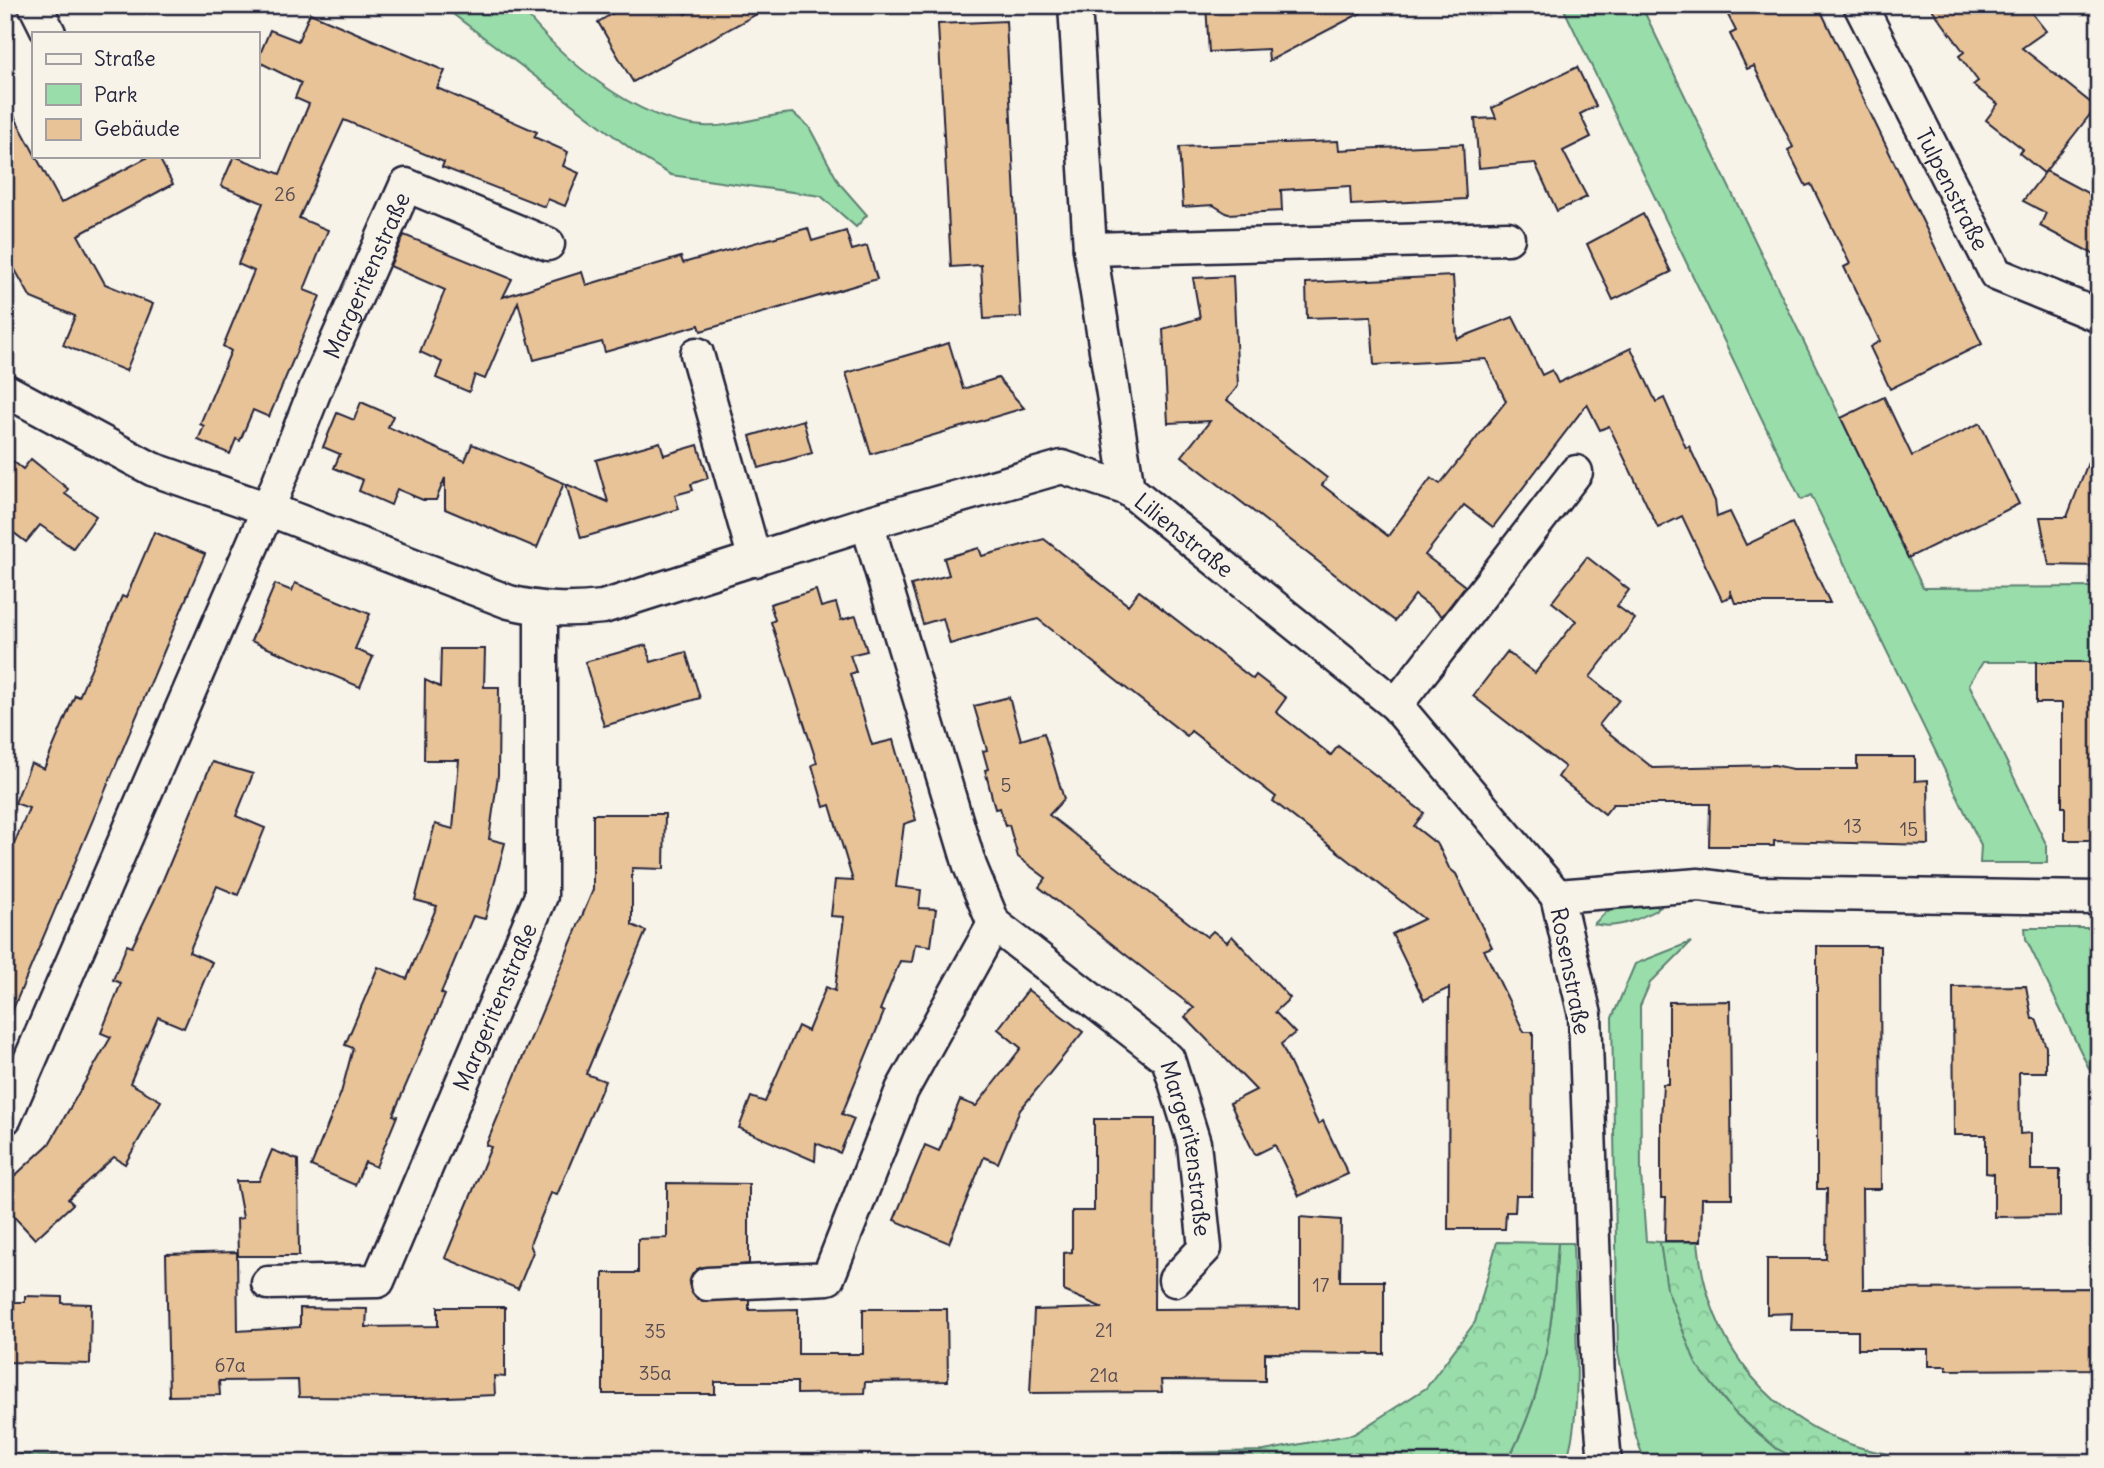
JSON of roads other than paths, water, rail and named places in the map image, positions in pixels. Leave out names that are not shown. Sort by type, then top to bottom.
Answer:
[{"type":"street","points":[[35,5],[48,32]]},
{"type":"street","name":"Lilienstraße","points":[[1075,5],[1090,249],[1128,489],[1396,705],[1557,896]]},
{"type":"street","name":"Tulpenstraße","points":[[1860,5],[1996,274],[2099,316]]},
{"type":"street","name":"Margeritenstraße","points":[[5,1118],[405,185],[548,244]]},
{"type":"street","points":[[1090,249],[1508,238]]},
{"type":"street","points":[[697,354],[755,560]]},
{"type":"street","points":[[5,390],[152,468],[268,509],[509,602],[541,610],[567,611],[603,607],[867,523],[1062,467],[1128,489]]},
{"type":"street","points":[[1396,705],[1576,472]]},
{"type":"street","name":"Margeritenstraße","points":[[867,523],[970,866],[995,924],[1168,1059],[1194,1143],[1205,1248],[1175,1280]]},
{"type":"street","name":"Margeritenstraße","points":[[268,1283],[378,1281],[541,896],[541,610]]},
{"type":"street","name":"Rosenstraße","points":[[1605,1463],[1598,1381],[1584,1014],[1557,896],[1699,885],[1759,893],[2099,898]]},
{"type":"street","points":[[707,1284],[828,1278],[902,1090],[995,924]]}]
